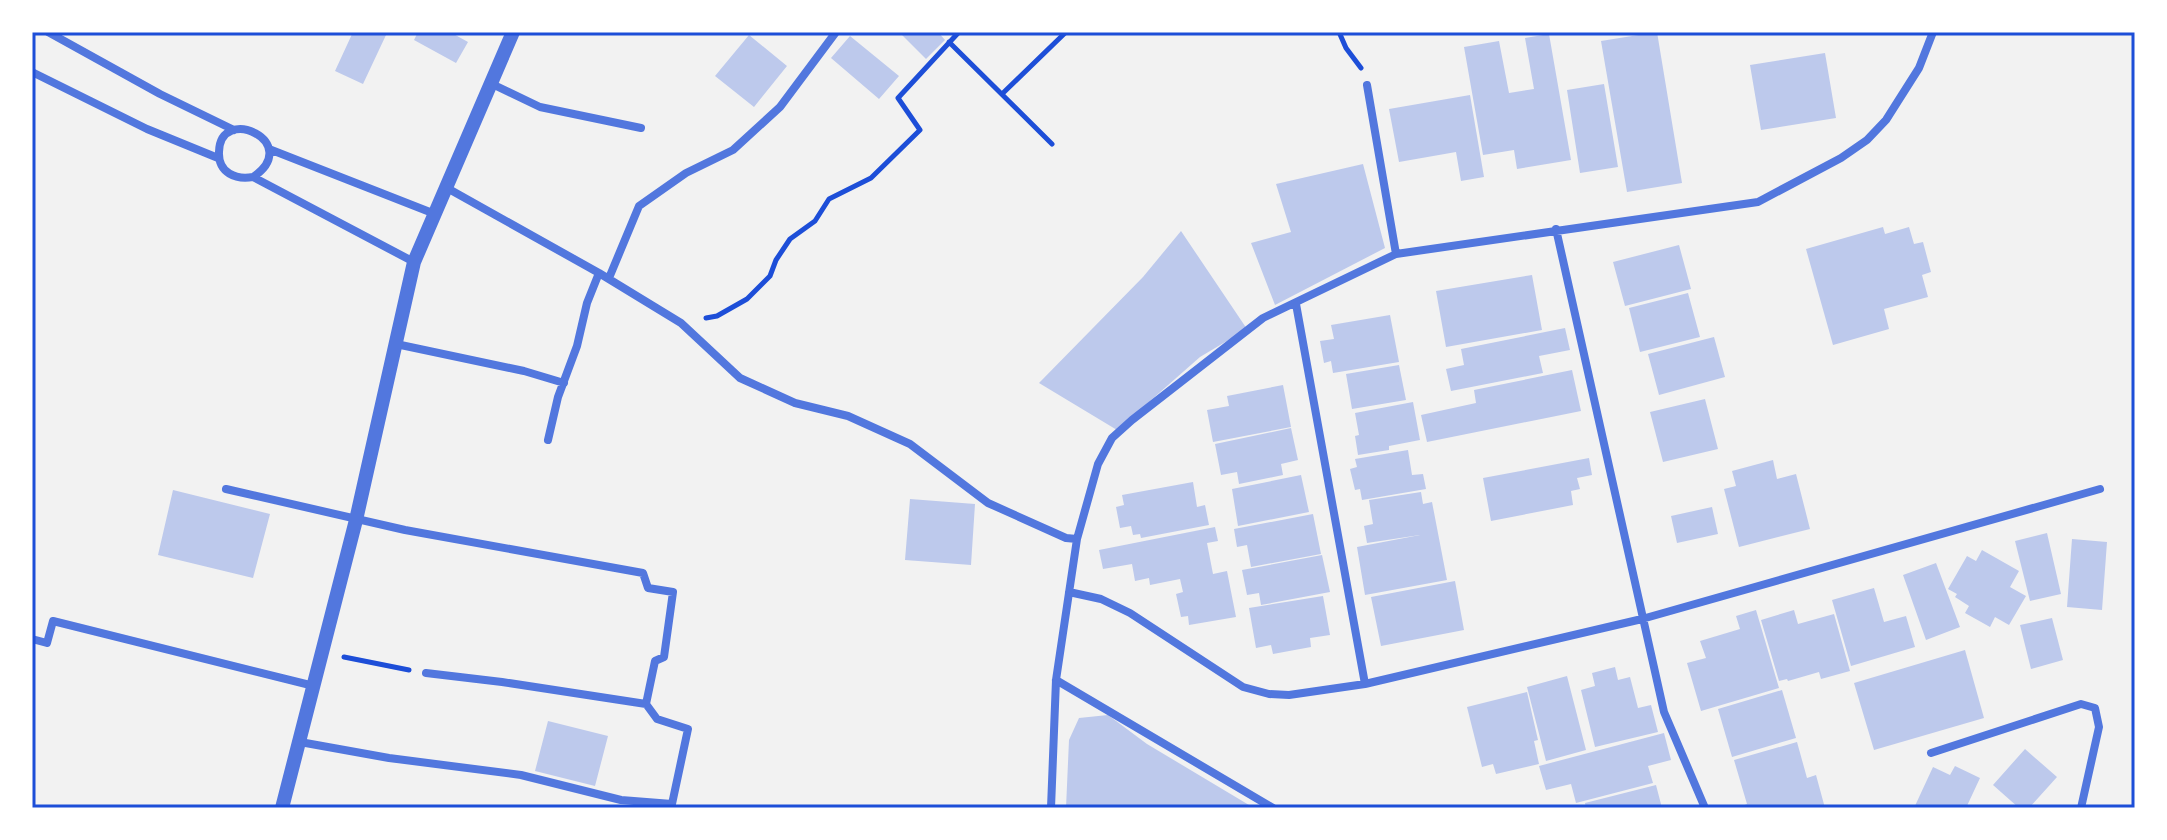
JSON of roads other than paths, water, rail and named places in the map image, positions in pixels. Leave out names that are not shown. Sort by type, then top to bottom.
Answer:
[{"type":"street","points":[[48,32],[160,94],[234,130]]},
{"type":"street","points":[[282,808],[356,520],[414,262],[513,32]]},
{"type":"street","points":[[609,278],[639,206],[686,173],[733,150],[780,107],[836,32]]},
{"type":"street","points":[[1051,808],[1056,680],[1077,539],[1098,464],[1112,438],[1263,318],[1396,254],[1758,202],[1867,140],[1886,120],[1919,68],[1933,32]]},
{"type":"street","points":[[32,72],[147,129],[218,158]]},
{"type":"street","points":[[492,84],[540,107],[641,128]]},
{"type":"street","points":[[1367,85],[1396,254]]},
{"type":"street","points":[[245,128],[256,131],[269,149],[263,170],[253,177],[242,179],[231,176],[218,158],[219,146],[234,130],[245,128]]},
{"type":"street","points":[[269,149],[435,214]]},
{"type":"street","points":[[253,177],[414,262]]},
{"type":"street","points":[[447,188],[609,278],[681,323],[740,378],[795,403],[848,416],[910,444],[988,503],[1066,538],[1077,539]]},
{"type":"street","points":[[1556,229],[1664,712],[1705,808]]},
{"type":"street","points":[[548,440],[587,303],[599,273]]},
{"type":"street","points":[[1296,304],[1365,684]]},
{"type":"street","points":[[396,344],[524,371],[564,383]]},
{"type":"street","points":[[226,489],[356,520],[643,573],[648,588],[673,592],[664,657],[655,661],[646,704]]},
{"type":"street","points":[[1069,592],[1101,599],[1130,613],[1243,687],[1269,694],[1289,695],[1365,684],[1642,619],[2100,489]]},
{"type":"street","points":[[32,639],[47,643],[53,621],[315,686]]},
{"type":"street","points":[[300,742],[389,758],[521,775],[621,800],[672,804],[688,729],[657,719],[646,704],[426,673]]},
{"type":"street","points":[[1056,680],[1273,808]]},
{"type":"street","points":[[1931,753],[2081,704],[2095,708],[2099,727],[2081,808]]}]
